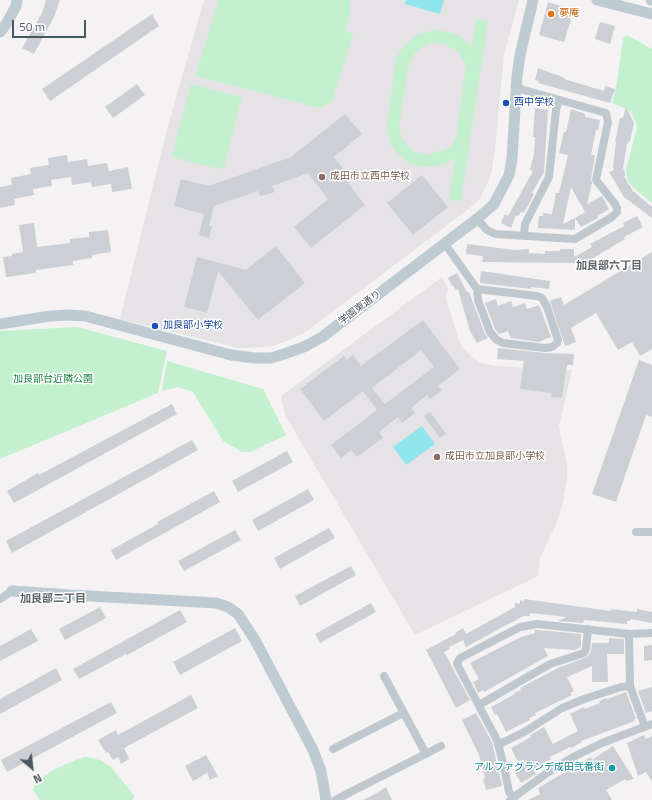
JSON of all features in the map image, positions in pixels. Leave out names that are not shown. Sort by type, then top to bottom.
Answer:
[{"type":"street","points":[[0,32],[7,23],[16,6],[17,0]]},
{"type":"street","name":"学園東通り","points":[[0,324],[50,316],[85,316],[231,355],[255,358],[271,358],[306,346],[322,337],[445,244],[494,204],[509,175],[512,159],[516,88],[520,55],[532,0]]},
{"type":"street","points":[[597,0],[652,14]]},
{"type":"street","points":[[477,219],[491,233],[575,239],[616,215],[617,212],[615,204],[596,180],[608,122],[606,113],[516,88]]},
{"type":"street","points":[[524,236],[526,224],[549,177],[556,110],[559,100]]},
{"type":"street","points":[[445,244],[477,289],[478,300],[490,332],[497,340],[502,343],[545,348],[552,347],[557,343],[558,340],[547,307],[542,298],[477,289]]},
{"type":"street","points":[[636,532],[652,532]]},
{"type":"street","points":[[0,598],[12,591],[216,603],[228,607],[238,614],[255,640],[313,750],[321,771],[326,800]]},
{"type":"street","points":[[629,634],[630,686],[649,726],[602,743],[575,756],[547,772],[511,799],[498,745],[458,666],[457,662],[460,658],[520,627],[527,625],[537,624],[629,634],[652,633]]},
{"type":"street","points":[[479,705],[550,664],[584,653],[586,650],[588,629]]},
{"type":"street","points":[[384,676],[426,754]]},
{"type":"street","points":[[498,745],[526,731],[562,708],[621,687],[630,686]]},
{"type":"street","points":[[333,749],[403,712]]},
{"type":"street","points":[[335,800],[441,746]]},
{"type":"shaded area","name":"成田市立西中学校","points":[[204,0],[519,0],[504,55],[492,170],[480,199],[307,331],[287,341],[272,346],[238,348],[120,319],[169,122]]},
{"type":"shaded area","name":"成田市立加良部小学校","points":[[442,277],[448,288],[446,299],[461,346],[472,357],[481,363],[496,366],[572,370],[559,426],[567,466],[567,479],[562,506],[556,524],[540,558],[538,576],[415,635],[285,415],[281,396]]},
{"type":"green space","points":[[219,0],[350,0],[350,15],[345,31],[353,33],[332,102],[320,108],[195,76]]},
{"type":"green space","points":[[477,19],[488,21],[461,200],[457,201],[451,200],[449,197],[455,159],[440,165],[426,167],[410,164],[396,152],[391,144],[387,125],[396,58],[403,47],[416,36],[438,30],[456,34],[471,47]],"holes":[[[431,43],[445,44],[457,51],[465,63],[456,139],[452,145],[446,149],[428,155],[410,149],[402,138],[399,126],[409,64],[414,54],[419,49]]]},
{"type":"green space","points":[[625,36],[629,36],[652,49],[652,203],[635,189],[628,181],[627,177],[626,169],[637,128],[635,120],[631,112],[612,103],[616,88],[623,39]]},
{"type":"green space","points":[[191,84],[242,97],[224,167],[220,169],[172,157]]},
{"type":"green space","name":"加良部台近隣公園","points":[[77,327],[167,351],[158,393],[0,459],[0,331]]},
{"type":"green space","points":[[167,361],[263,389],[286,435],[250,452],[242,452],[223,441],[193,392],[178,387],[162,391]]},
{"type":"green space","points":[[85,757],[102,761],[111,767],[134,795],[133,800],[40,800],[33,790],[37,780],[57,768]]},
{"type":"water","points":[[406,0],[444,0],[440,14],[405,4]]},
{"type":"water","points":[[422,426],[435,444],[406,465],[393,447]]},
{"type":"building","points":[[46,0],[60,0],[54,17],[34,54],[22,48],[42,13]]},
{"type":"building","points":[[548,2],[574,10],[564,42],[539,35]]},
{"type":"building","points":[[152,14],[159,26],[50,101],[42,89]]},
{"type":"building","points":[[600,22],[615,26],[610,44],[595,39]]},
{"type":"building","points":[[538,68],[565,78],[564,79],[604,91],[605,86],[615,89],[610,103],[538,83],[539,81],[535,80]]},
{"type":"building","points":[[137,84],[145,95],[113,118],[105,107]]},
{"type":"building","points":[[626,107],[634,123],[630,141],[627,144],[623,168],[626,175],[624,176],[633,191],[652,207],[652,218],[624,197],[609,172],[614,170],[615,142],[620,118],[623,118]]},
{"type":"building","points":[[535,108],[548,110],[544,172],[532,193],[534,194],[528,206],[523,213],[521,212],[518,216],[516,215],[511,228],[501,223],[505,214],[508,216],[533,171],[530,170],[534,154],[535,137],[533,137]]},
{"type":"building","points":[[571,109],[585,114],[585,117],[600,120],[598,130],[596,130],[591,155],[595,155],[591,179],[592,183],[587,204],[602,196],[609,209],[597,216],[598,218],[581,227],[575,218],[575,230],[538,228],[539,216],[543,216],[543,213],[552,214],[556,193],[559,193],[568,155],[559,153],[564,132],[566,132]],"holes":[[[571,187],[585,212],[563,224]]]},
{"type":"building","points":[[345,114],[362,134],[334,157],[352,180],[348,183],[365,205],[311,248],[294,227],[328,199],[308,173],[272,186],[275,192],[260,196],[258,191],[214,206],[209,226],[212,226],[209,238],[199,235],[204,214],[174,206],[181,179],[209,186],[291,157]]},
{"type":"building","points":[[67,155],[68,162],[87,159],[88,166],[107,163],[109,171],[128,167],[132,189],[112,192],[111,184],[92,187],[91,182],[72,185],[71,177],[51,180],[52,186],[33,189],[34,195],[14,199],[15,205],[0,208],[0,187],[12,185],[11,178],[31,174],[30,168],[49,165],[48,158]]},
{"type":"building","points":[[422,175],[448,207],[413,235],[387,203]]},
{"type":"building","points":[[637,216],[643,227],[624,237],[625,239],[580,266],[579,263],[482,262],[482,256],[466,254],[467,244],[515,250],[529,249],[529,253],[545,254],[545,251],[574,249],[574,257],[592,247],[590,244],[624,226],[623,223]]},
{"type":"building","points":[[34,223],[37,247],[70,243],[70,239],[89,237],[89,232],[108,230],[111,252],[92,255],[92,258],[73,261],[73,265],[36,270],[36,273],[6,277],[3,257],[12,256],[12,254],[23,252],[19,225]]},
{"type":"building","points":[[276,246],[305,283],[258,320],[218,271],[207,313],[184,307],[197,257],[246,270]]},
{"type":"building","points":[[652,252],[652,349],[640,356],[632,342],[618,350],[596,313],[571,328],[576,342],[565,346],[550,301],[561,297],[564,305]]},
{"type":"building","points":[[481,271],[550,281],[549,289],[531,287],[531,289],[480,283]]},
{"type":"building","points":[[457,273],[467,292],[469,292],[485,334],[488,338],[477,343],[470,331],[458,289],[456,290],[453,285],[452,286],[448,278]]},
{"type":"building","points":[[496,299],[498,306],[511,301],[513,307],[525,303],[527,309],[539,305],[551,337],[539,342],[511,338],[508,331],[499,334],[495,329],[485,303]]},
{"type":"building","points":[[423,320],[460,369],[438,386],[442,390],[430,399],[427,395],[411,408],[415,413],[402,423],[398,417],[379,432],[383,438],[357,457],[351,450],[341,458],[331,445],[377,410],[363,391],[324,421],[300,389],[344,356],[347,360],[353,355],[361,366]],"holes":[[[421,350],[434,367],[385,404],[372,388]]]},
{"type":"building","points":[[498,348],[544,353],[574,354],[573,365],[567,365],[562,398],[551,397],[552,393],[520,389],[524,361],[497,359]]},
{"type":"building","points":[[639,360],[652,365],[652,417],[646,415],[616,502],[592,494]]},
{"type":"building","points":[[172,404],[177,414],[14,503],[7,491],[38,473],[39,475]]},
{"type":"building","points":[[430,412],[446,434],[440,438],[424,416]]},
{"type":"building","points":[[192,440],[198,450],[12,553],[6,541]]},
{"type":"building","points":[[287,451],[293,462],[238,492],[232,481]]},
{"type":"building","points":[[308,489],[314,500],[258,531],[252,520]]},
{"type":"building","points":[[214,491],[220,502],[116,560],[111,550],[158,524],[157,522]]},
{"type":"building","points":[[329,528],[335,538],[280,569],[274,558]]},
{"type":"building","points":[[235,530],[241,540],[184,571],[178,561]]},
{"type":"building","points":[[351,566],[356,575],[300,606],[295,596]]},
{"type":"building","points":[[524,599],[611,611],[611,609],[637,612],[637,609],[652,612],[652,623],[631,619],[630,621],[627,621],[627,624],[584,620],[583,623],[558,621],[567,617],[530,613],[530,616],[523,616],[466,647],[463,640],[449,647],[450,649],[444,652],[470,700],[456,708],[426,650],[456,634],[455,633],[463,628],[466,634],[515,607],[515,603],[520,604],[520,600],[524,601]]},
{"type":"building","points":[[371,603],[376,612],[320,643],[315,634]]},
{"type":"building","points":[[100,607],[106,618],[65,640],[59,629]]},
{"type":"building","points":[[180,610],[187,622],[79,679],[73,669]]},
{"type":"building","points":[[235,628],[242,641],[180,675],[173,662]]},
{"type":"building","points":[[31,629],[38,641],[0,661],[0,646]]},
{"type":"building","points":[[534,630],[581,634],[581,647],[575,650],[544,648],[548,656],[484,692],[483,690],[478,693],[473,682],[479,679],[470,663],[521,637],[535,633]]},
{"type":"building","points":[[609,638],[624,639],[624,654],[607,654],[608,682],[592,682],[592,666],[567,677],[574,691],[570,693],[572,695],[535,713],[536,715],[529,718],[530,720],[506,732],[497,714],[495,715],[491,707],[515,694],[514,693],[521,690],[520,688],[558,668],[587,657],[591,651],[592,643],[609,643]]},
{"type":"building","points":[[652,645],[652,660],[644,661],[644,646]]},
{"type":"building","points":[[56,668],[62,680],[0,714],[0,699]]},
{"type":"building","points":[[652,687],[652,711],[646,713],[638,691]]},
{"type":"building","points":[[626,692],[636,719],[634,719],[635,721],[581,741],[582,742],[571,748],[570,747],[550,757],[551,759],[533,769],[536,774],[521,783],[515,773],[519,771],[517,768],[520,766],[511,748],[531,737],[530,735],[544,727],[553,744],[578,731],[570,714],[584,707],[585,709],[600,703],[599,701],[606,698],[607,699]]},
{"type":"building","points":[[191,695],[198,708],[124,748],[129,759],[121,764],[118,757],[113,760],[108,752],[106,753],[98,740],[116,730],[118,735]]},
{"type":"building","points":[[111,702],[117,713],[7,772],[1,760]]},
{"type":"building","points":[[476,713],[492,742],[502,786],[486,790],[483,779],[485,778],[479,755],[462,720]]},
{"type":"building","points":[[644,735],[646,739],[652,736],[652,781],[646,772],[638,776],[627,743]]},
{"type":"building","name":"アルファグランデ成田弐番街","points":[[613,746],[634,779],[626,781],[625,779],[606,790],[612,800],[528,800],[540,794],[538,788],[591,757],[592,760]]},
{"type":"building","points":[[206,755],[218,776],[210,780],[207,773],[193,781],[185,766]]},
{"type":"building","points":[[386,787],[392,800],[363,800],[377,793]]},
{"type":"place","name":"夢庵","points":[[551,14]]},
{"type":"place","name":"西中学校","points":[[506,103]]},
{"type":"place","name":"成田市立西中学校","points":[[322,177]]},
{"type":"place","name":"加良部小学校","points":[[155,326]]},
{"type":"place","name":"成田市立加良部小学校","points":[[437,457]]},
{"type":"place","name":"アルファグランデ成田弐番街","points":[[612,768]]},
{"type":"district","name":"加良部六丁目","points":[[609,266]]},
{"type":"district","name":"加良部二丁目","points":[[53,599]]}]
